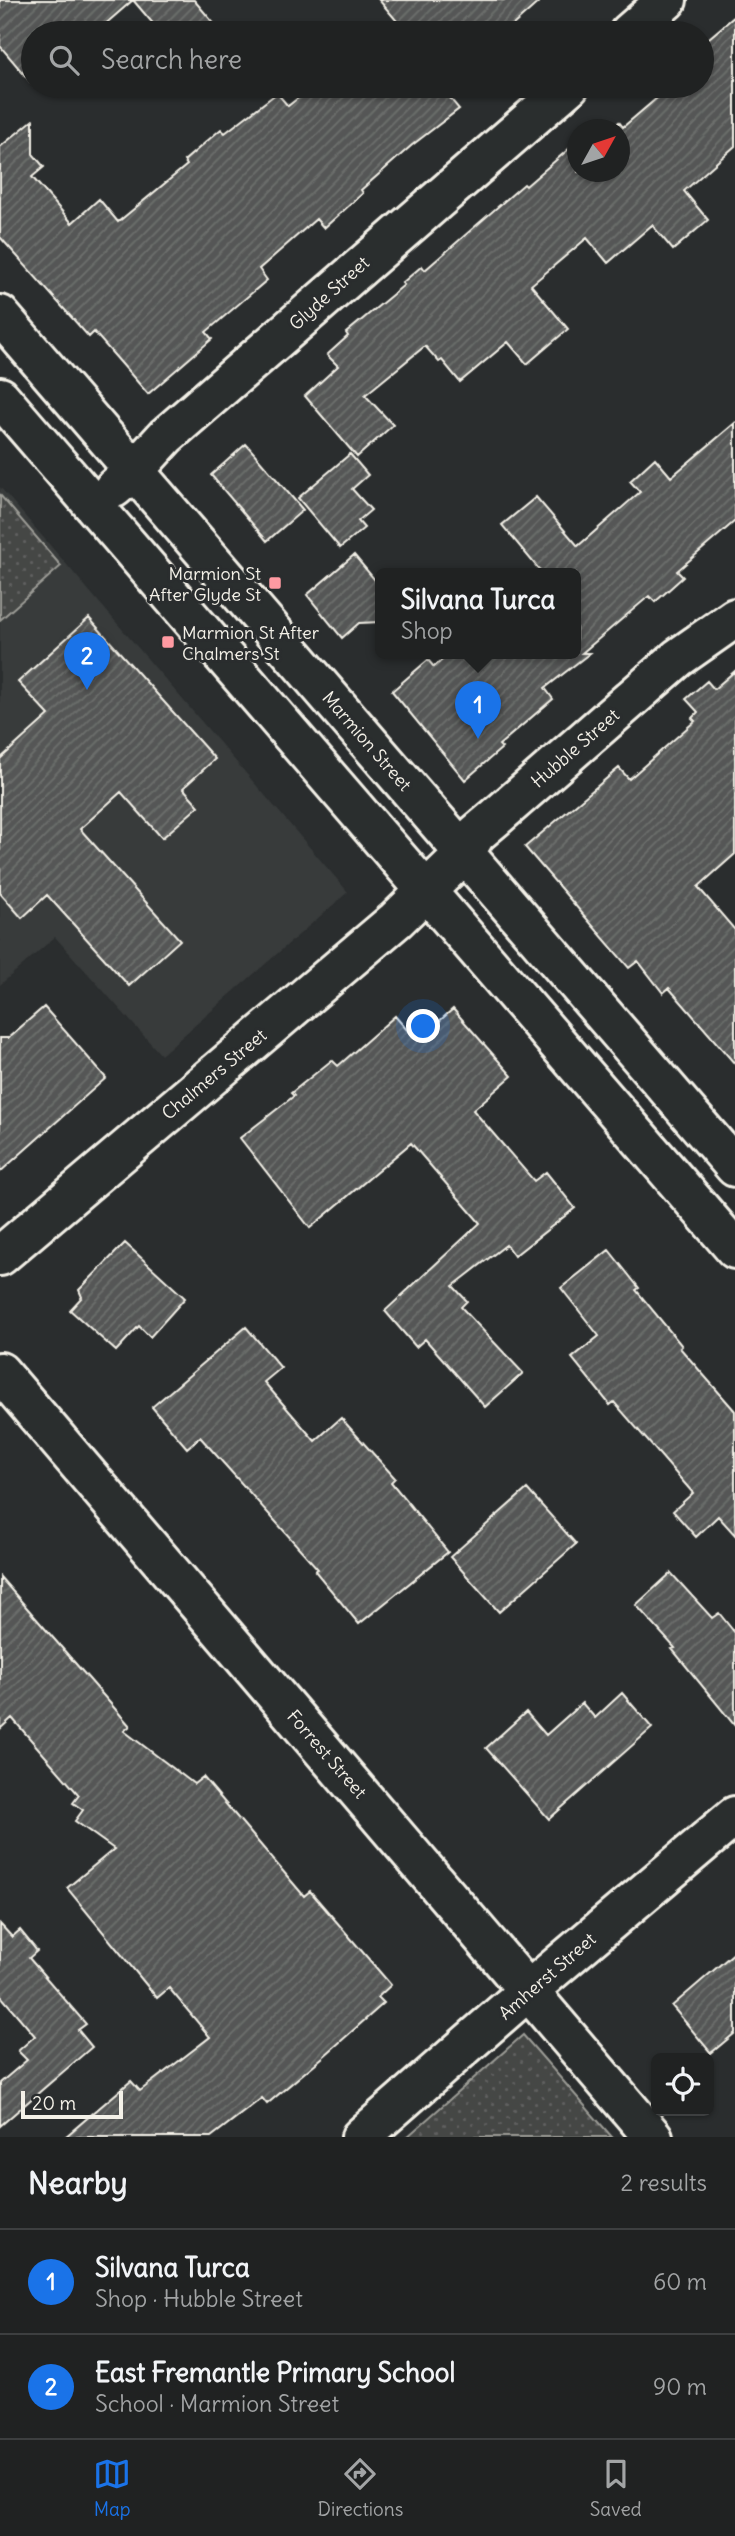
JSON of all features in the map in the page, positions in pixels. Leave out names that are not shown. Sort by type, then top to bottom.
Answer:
[{"type":"street","points":[[643,21],[667,0]]},
{"type":"street","name":"Glyde Street","points":[[94,506],[134,471],[166,436],[555,98]]},
{"type":"street","name":"Marmion Street","points":[[0,315],[735,1167]]},
{"type":"street","points":[[0,397],[735,1249]]},
{"type":"street","name":"Hubble Street","points":[[426,890],[464,854],[476,834],[678,658],[735,618]]},
{"type":"street","name":"Chalmers Street","points":[[0,1256],[385,929],[426,890]]},
{"type":"street","name":"Forrest Street","points":[[0,1372],[653,2137]]},
{"type":"street","name":"Amherst Street","points":[[361,2137],[735,1816]]},
{"type":"shaded area","points":[[0,487],[348,892],[161,1055],[55,937],[0,985]]},
{"type":"shaded area","points":[[0,495],[61,566],[0,620]]},
{"type":"shaded area","points":[[523,2035],[612,2137],[407,2137]]},
{"type":"building","points":[[0,0],[133,0],[109,21],[21,21],[21,71],[0,46]]},
{"type":"building","points":[[133,0],[194,0],[212,21],[151,21]]},
{"type":"building","points":[[379,0],[541,0],[517,21],[397,21]]},
{"type":"building","points":[[735,16],[735,146],[684,191],[708,220],[673,250],[652,225],[608,263],[587,238],[531,285],[568,329],[527,364],[508,342],[460,382],[442,360],[439,362],[425,346],[365,395],[393,425],[357,457],[305,396],[338,366],[327,355],[348,336],[346,333],[404,285],[402,283],[422,266],[425,270],[524,184],[526,186],[567,151],[567,182],[630,182],[630,121],[657,98],[714,98],[714,34]]},
{"type":"building","points":[[270,98],[281,98],[288,106],[298,98],[450,98],[459,109],[361,190],[363,193],[324,228],[316,219],[259,269],[267,280],[206,332],[212,339],[148,394],[94,332],[89,337],[0,237],[0,147],[33,120],[33,154],[44,167],[32,177],[72,223],[99,199],[118,222],[187,165],[184,161],[221,129],[225,133]]},
{"type":"building","points":[[735,423],[735,521],[677,571],[683,577],[655,602],[649,596],[582,653],[590,653],[545,688],[553,699],[499,745],[502,748],[465,780],[392,691],[428,660],[434,667],[443,659],[581,659],[581,568],[538,568],[502,525],[536,497],[578,546],[640,492],[630,481],[655,458],[671,477]]},
{"type":"building","points":[[246,444],[303,510],[267,541],[211,475]]},
{"type":"building","points":[[350,454],[368,475],[352,489],[371,510],[358,521],[364,528],[340,548],[298,498]]},
{"type":"building","points":[[354,555],[375,580],[375,622],[359,623],[342,638],[307,595]]},
{"type":"building","points":[[89,618],[215,759],[183,788],[199,806],[162,838],[121,792],[80,829],[180,940],[129,986],[47,895],[22,918],[0,893],[0,759],[49,715],[18,682]]},
{"type":"building","points":[[735,671],[735,854],[698,887],[735,930],[735,1064],[669,988],[663,993],[638,961],[629,968],[525,847],[619,768],[629,779],[695,721],[692,718],[698,712],[686,699],[707,681],[714,689]]},
{"type":"building","points":[[44,1007],[106,1078],[0,1172],[0,1038],[8,1038]]},
{"type":"building","points":[[453,1009],[512,1076],[473,1110],[534,1181],[546,1172],[575,1208],[514,1256],[506,1245],[453,1286],[467,1301],[461,1307],[523,1373],[485,1407],[425,1339],[416,1347],[385,1311],[480,1223],[411,1143],[310,1228],[240,1138],[294,1096],[291,1093],[332,1060],[338,1066],[395,1016],[414,1038]]},
{"type":"building","points":[[125,1243],[185,1298],[150,1337],[139,1326],[116,1351],[70,1310],[82,1297],[79,1290]]},
{"type":"building","points":[[609,1250],[639,1288],[636,1290],[682,1346],[680,1348],[735,1411],[735,1535],[718,1516],[696,1537],[673,1511],[693,1493],[614,1402],[610,1405],[572,1358],[599,1336],[561,1288]]},
{"type":"building","points":[[246,1327],[281,1368],[264,1382],[315,1441],[341,1418],[395,1478],[391,1482],[448,1552],[359,1624],[315,1571],[318,1569],[200,1437],[187,1448],[152,1407]]},
{"type":"building","points":[[527,1489],[576,1544],[499,1612],[450,1557]]},
{"type":"building","points":[[671,1573],[712,1618],[719,1613],[735,1633],[735,1726],[672,1649],[675,1648],[636,1605]]},
{"type":"building","points":[[0,1577],[130,1726],[124,1731],[194,1784],[203,1777],[304,1896],[310,1891],[391,1985],[378,1997],[384,2003],[323,2057],[267,2104],[262,2098],[211,2137],[65,2137],[131,2081],[140,2091],[210,2037],[169,1988],[157,1998],[67,1888],[114,1849],[75,1821],[83,1810],[73,1803],[79,1795],[12,1718],[0,1729]]},
{"type":"building","points":[[622,1693],[652,1728],[549,1819],[486,1748],[526,1712],[546,1735],[582,1703],[595,1718]]},
{"type":"building","points":[[0,1924],[12,1937],[20,1930],[37,1951],[29,1958],[86,2024],[78,2030],[92,2047],[0,2126],[0,2083],[27,2060],[18,2051],[35,2036],[0,1995]]},
{"type":"building","points":[[735,1952],[735,2033],[711,2053],[672,2006]]},
{"type":"place","name":"Marmion St After Glyde St","points":[[275,583]]},
{"type":"place","name":"Marmion St After Chalmers St","points":[[168,642]]},
{"type":"place","name":"East Fremantle Primary School","points":[[87,690]]},
{"type":"place","name":"Silvana Turca","points":[[478,739]]}]
